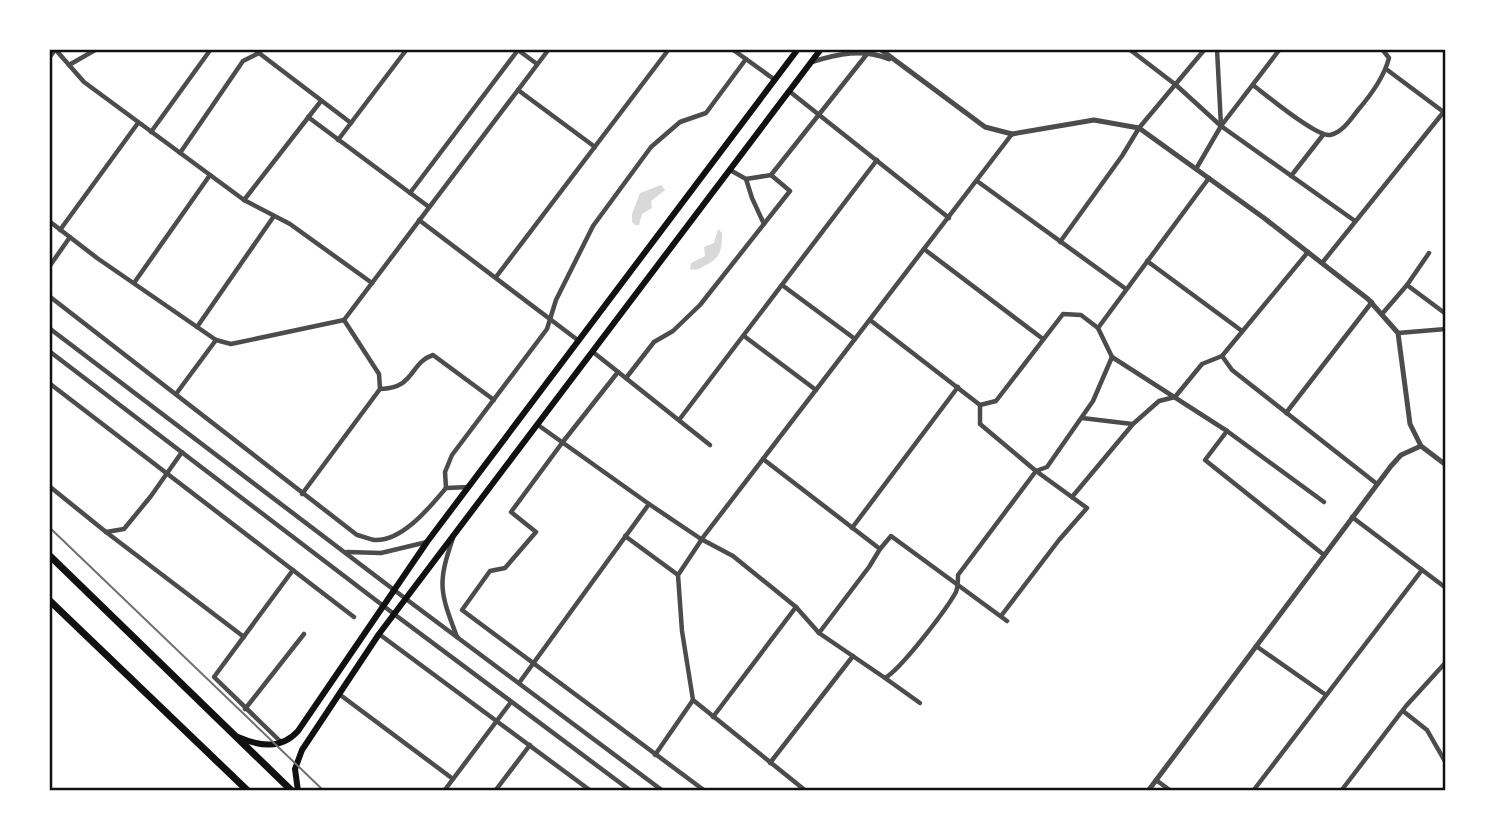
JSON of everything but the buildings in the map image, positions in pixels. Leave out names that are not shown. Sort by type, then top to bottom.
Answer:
[{"type":"highway","points":[[49,555],[292,791]]},
{"type":"highway","points":[[49,600],[248,791]]},
{"type":"main road","points":[[298,791],[295,774],[299,756],[379,634],[821,49]]},
{"type":"main road","points":[[236,737],[260,744],[282,743],[298,731],[428,542],[795,51]]},
{"type":"street","points":[[49,58],[55,49],[84,82],[151,132],[244,200],[290,224],[372,283]]},
{"type":"street","points":[[69,65],[97,49]]},
{"type":"street","points":[[151,132],[211,49]]},
{"type":"street","points":[[338,140],[407,49]]},
{"type":"street","points":[[49,221],[216,340],[231,344],[344,320],[549,49]]},
{"type":"street","points":[[496,277],[669,49]]},
{"type":"street","points":[[732,49],[775,80]]},
{"type":"street","points":[[880,49],[985,127],[1012,134],[1094,120],[1139,128],[1209,178],[1322,262],[1371,302],[1398,332],[1410,424],[1421,446],[1446,465]]},
{"type":"street","points":[[889,49],[899,63]]},
{"type":"street","points":[[1129,49],[1176,85],[1221,126],[1355,222]]},
{"type":"street","points":[[1060,242],[1139,128],[1205,49]]},
{"type":"street","points":[[1217,49],[1221,126]]},
{"type":"street","points":[[1196,169],[1221,126],[1280,49]]},
{"type":"street","points":[[1253,85],[1284,110],[1323,135],[1333,135],[1345,126],[1367,99],[1386,69],[1389,58],[1382,49]]},
{"type":"street","points":[[180,153],[243,61],[258,50],[351,123]]},
{"type":"street","points":[[410,193],[518,50],[537,64]]},
{"type":"street","points":[[811,62],[835,55],[868,53],[899,63]]},
{"type":"street","points":[[730,170],[746,179],[771,175],[868,53]]},
{"type":"street","points":[[49,296],[357,535],[375,540],[401,532],[421,518],[446,488],[445,472],[452,455],[547,330],[556,300],[593,226],[651,147],[680,122],[706,114],[746,59]]},
{"type":"street","points":[[1322,262],[1445,111],[1386,69]]},
{"type":"street","points":[[518,90],[595,147]]},
{"type":"street","points":[[789,91],[949,218]]},
{"type":"street","points":[[244,200],[321,101]]},
{"type":"street","points":[[309,117],[429,207]]},
{"type":"street","points":[[61,230],[138,122]]},
{"type":"street","points":[[806,791],[693,700],[682,631],[678,575],[701,539],[1012,134]]},
{"type":"street","points":[[1291,176],[1323,135]]},
{"type":"street","points":[[679,420],[877,160]]},
{"type":"street","points":[[134,283],[210,175]]},
{"type":"street","points":[[626,378],[654,342],[673,331],[700,306],[790,191],[771,175]]},
{"type":"street","points":[[1098,328],[1209,178]]},
{"type":"street","points":[[746,179],[764,224]]},
{"type":"street","points":[[976,181],[1126,289]]},
{"type":"street","points":[[197,327],[274,216]]},
{"type":"street","points":[[419,220],[579,341]]},
{"type":"street","points":[[49,267],[70,237]]},
{"type":"street","points":[[924,250],[1043,339]]},
{"type":"street","points":[[1072,497],[1133,424],[1159,401],[1175,397],[1202,364],[1222,356],[1308,252]]},
{"type":"street","points":[[1382,314],[1407,285],[1429,253]]},
{"type":"street","points":[[1147,261],[1242,331]]},
{"type":"street","points":[[782,285],[855,339]]},
{"type":"street","points":[[1407,285],[1446,314]]},
{"type":"street","points":[[1286,413],[1371,302]]},
{"type":"street","points":[[980,405],[996,401],[1063,313],[1081,315],[1098,328],[1112,357],[1227,431],[1324,502]]},
{"type":"street","points":[[302,494],[380,389],[379,374],[344,320]]},
{"type":"street","points":[[870,320],[980,405]]},
{"type":"street","points":[[49,328],[663,791]]},
{"type":"street","points":[[1398,332],[1446,329]]},
{"type":"street","points":[[744,335],[816,390]]},
{"type":"street","points":[[176,394],[216,340]]},
{"type":"street","points":[[49,351],[627,790]]},
{"type":"street","points":[[593,352],[710,445]]},
{"type":"street","points":[[380,389],[395,389],[426,357],[433,355],[494,400]]},
{"type":"street","points":[[1222,356],[1231,370],[1377,484]]},
{"type":"street","points":[[885,678],[892,674],[917,644],[957,589],[958,575],[1034,473],[1047,467],[1082,418],[1093,401],[1112,357]]},
{"type":"street","points":[[618,372],[511,512],[536,532],[505,568],[490,571],[462,610],[705,791]]},
{"type":"street","points":[[49,383],[354,617]]},
{"type":"street","points":[[852,528],[958,387]]},
{"type":"street","points":[[980,405],[980,425],[1034,473],[1087,508],[1001,616]]},
{"type":"street","points":[[1082,418],[1133,424]]},
{"type":"street","points":[[538,425],[701,539],[733,556],[796,607],[819,633],[920,704]]},
{"type":"street","points":[[1227,431],[1205,460],[1324,555]]},
{"type":"street","points":[[1148,791],[1377,484],[1401,455],[1421,446]]},
{"type":"street","points":[[106,532],[124,529],[182,453]]},
{"type":"street","points":[[763,459],[880,549]]},
{"type":"street","points":[[49,486],[244,637]]},
{"type":"street","points":[[446,488],[469,487]]},
{"type":"street","points":[[519,683],[649,504]]},
{"type":"street","points":[[1352,517],[1446,588]]},
{"type":"street","points":[[455,534],[444,563],[442,583],[444,605],[457,637]]},
{"type":"street","points":[[625,536],[678,575]]},
{"type":"street","points":[[819,633],[891,536],[1007,621]]},
{"type":"street","points":[[346,552],[381,553],[428,542]]},
{"type":"street","points":[[282,743],[214,677],[293,569]]},
{"type":"street","points":[[1253,791],[1422,570]]},
{"type":"street","points":[[713,717],[796,607]]},
{"type":"street","points":[[245,709],[304,634]]},
{"type":"street","points":[[379,634],[591,791]]},
{"type":"street","points":[[1256,646],[1326,695]]},
{"type":"street","points":[[770,764],[853,656]]},
{"type":"street","points":[[1341,791],[1403,711],[1446,662]]},
{"type":"street","points":[[339,694],[453,779]]},
{"type":"street","points":[[655,755],[693,700]]},
{"type":"street","points":[[445,791],[511,702]]},
{"type":"street","points":[[1403,711],[1427,730],[1446,763]]},
{"type":"street","points":[[495,791],[530,745]]},
{"type":"street","points":[[1156,780],[1171,791]]},
{"type":"shaded area","points":[[661,185],[665,190],[651,201],[652,208],[642,214],[639,225],[635,225],[632,222],[632,214],[640,193]]},
{"type":"shaded area","points":[[718,229],[722,233],[722,239],[718,256],[699,269],[690,269],[691,263],[705,256],[704,247],[714,243]]},
{"type":"tram line","points":[[49,527],[324,791]]}]
